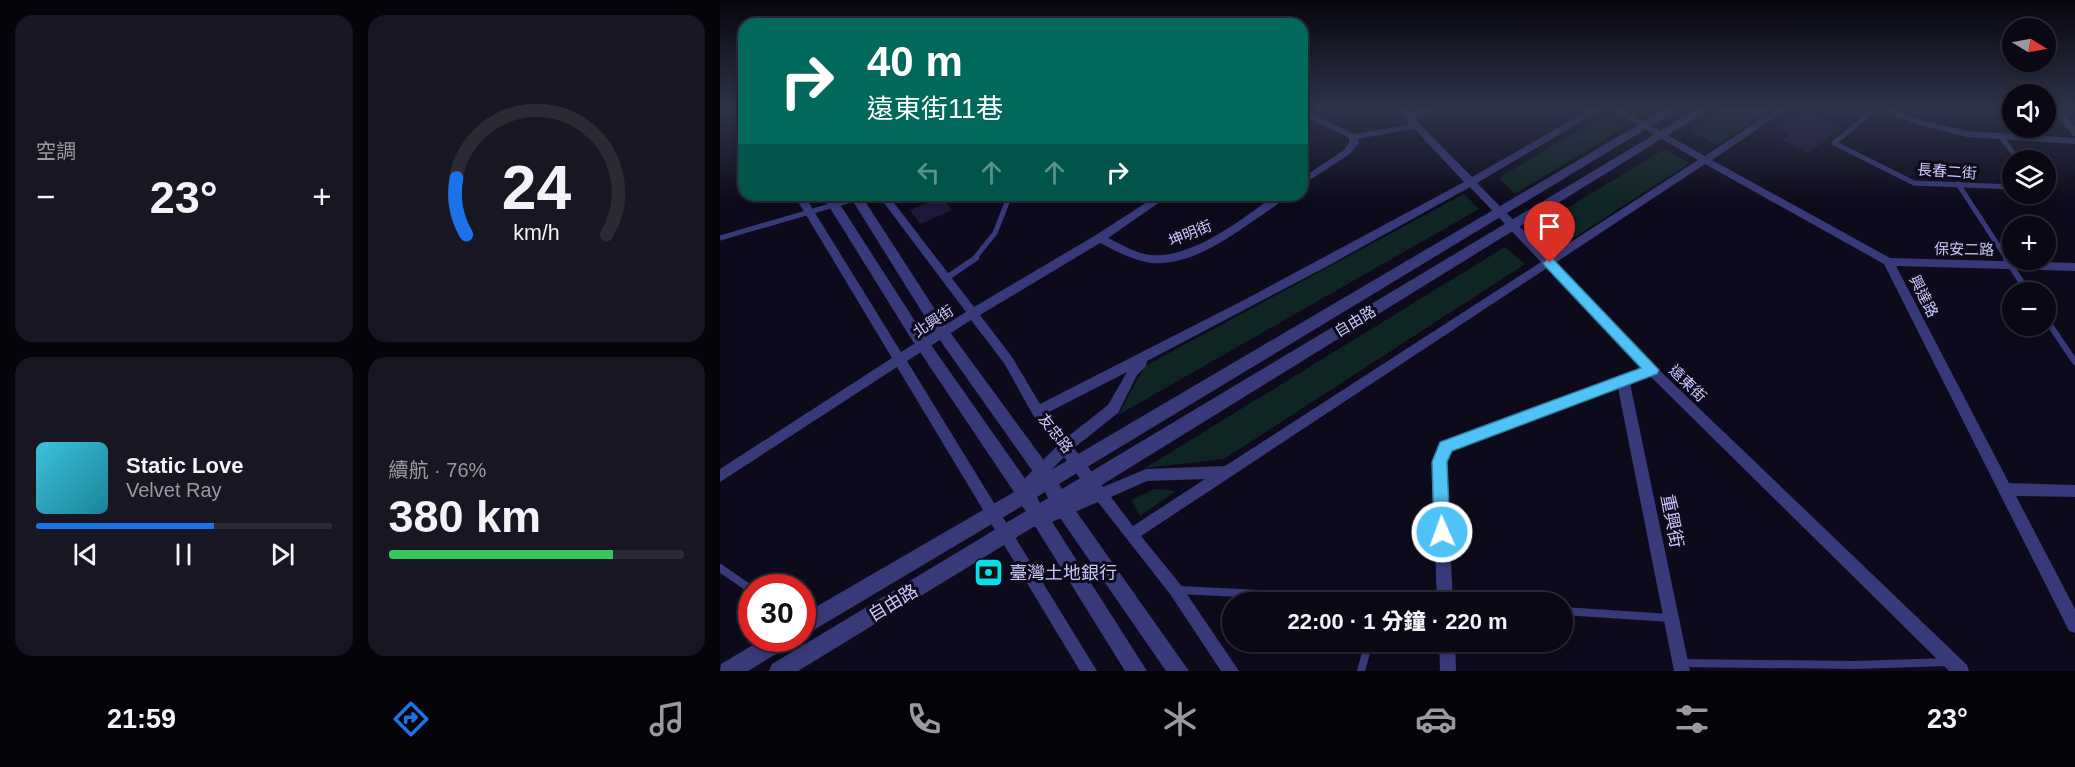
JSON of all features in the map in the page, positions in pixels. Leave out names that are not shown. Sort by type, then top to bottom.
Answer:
[{"type":"street","points":[[1308,178],[1347,152],[1354,140]]},
{"type":"street","name":"遠東街","points":[[1430,140],[1652,370],[1961,671]]},
{"type":"street","name":"自由路","points":[[1038,411],[1472,183],[1545,140]]},
{"type":"street","name":"自由路","points":[[816,619],[992,513],[1045,476],[1078,462],[1622,140]]},
{"type":"street","name":"自由路","points":[[779,671],[1006,535],[1095,488],[1514,225],[1654,140]]},
{"type":"street","points":[[1672,140],[1888,262]]},
{"type":"street","points":[[1131,536],[1736,140]]},
{"type":"street","points":[[803,201],[1089,671]]},
{"type":"street","points":[[832,201],[923,344],[1023,492],[1137,671]]},
{"type":"street","points":[[863,201],[942,332],[1045,476],[1062,505],[1179,671]]},
{"type":"street","name":"友忠路","points":[[887,201],[970,314],[1008,360],[1038,411],[1174,590],[1230,671]]},
{"type":"street","name":"北興街","points":[[720,476],[970,314],[1100,238],[1156,201]]},
{"type":"street","name":"坤明街","points":[[1100,238],[1128,252],[1153,260],[1179,256],[1212,242],[1274,201]]},
{"type":"street","name":"保安二路","points":[[1888,262],[2002,265]]},
{"type":"street","name":"興達路","points":[[1888,262],[2075,625]]},
{"type":"street","name":"保安二路","points":[[2056,266],[2075,267]]},
{"type":"street","name":"自由路","points":[[1045,476],[1066,446],[1113,409],[1133,372],[1154,352]]},
{"type":"street","points":[[1445,592],[1439,462],[1446,446],[1652,370]]},
{"type":"street","name":"重興街","points":[[1623,379],[1681,667]]},
{"type":"street","name":"自由路","points":[[1095,488],[1146,475],[1231,472]]},
{"type":"street","points":[[2005,489],[2075,491]]},
{"type":"street","points":[[728,671],[760,652]]},
{"type":"street","points":[[1447,652],[1448,671]]},
{"type":"lane","name":"長春二街","points":[[1837,140],[1834,143],[1914,183],[2002,186]]},
{"type":"lane","points":[[1958,184],[2002,253]]},
{"type":"lane","points":[[720,238],[809,211],[829,201]]},
{"type":"lane","points":[[945,279],[957,274],[986,251],[1007,201]]},
{"type":"lane","points":[[2056,334],[2075,362]]},
{"type":"lane","points":[[720,568],[738,580]]},
{"type":"lane","points":[[1174,590],[1222,593]]},
{"type":"lane","points":[[1573,612],[1672,619]]},
{"type":"lane","points":[[1361,671],[1366,652]]},
{"type":"lane","points":[[1681,667],[1856,668],[1951,662]]},
{"type":"green space","points":[[1562,140],[1603,140],[1515,194],[1499,178]]},
{"type":"green space","points":[[1708,140],[1724,140],[1717,145]]},
{"type":"green space","points":[[1665,149],[1690,163],[1564,244],[1542,223]]},
{"type":"green space","points":[[1464,194],[1479,209],[1118,415],[1145,366]]},
{"type":"green space","points":[[1505,247],[1525,264],[1224,459],[1145,468]]},
{"type":"green space","points":[[1155,489],[1176,491],[1140,516],[1131,500]]},
{"type":"building","points":[[1783,140],[1826,140],[1807,153]]},
{"type":"building","points":[[932,201],[945,201],[952,210],[920,224],[910,210]]},
{"type":"place","name":"臺灣土地銀行","points":[[988,573]]},
{"type":"route","points":[[1442,532],[1439,462],[1446,446],[1652,370],[1550,263]]}]
